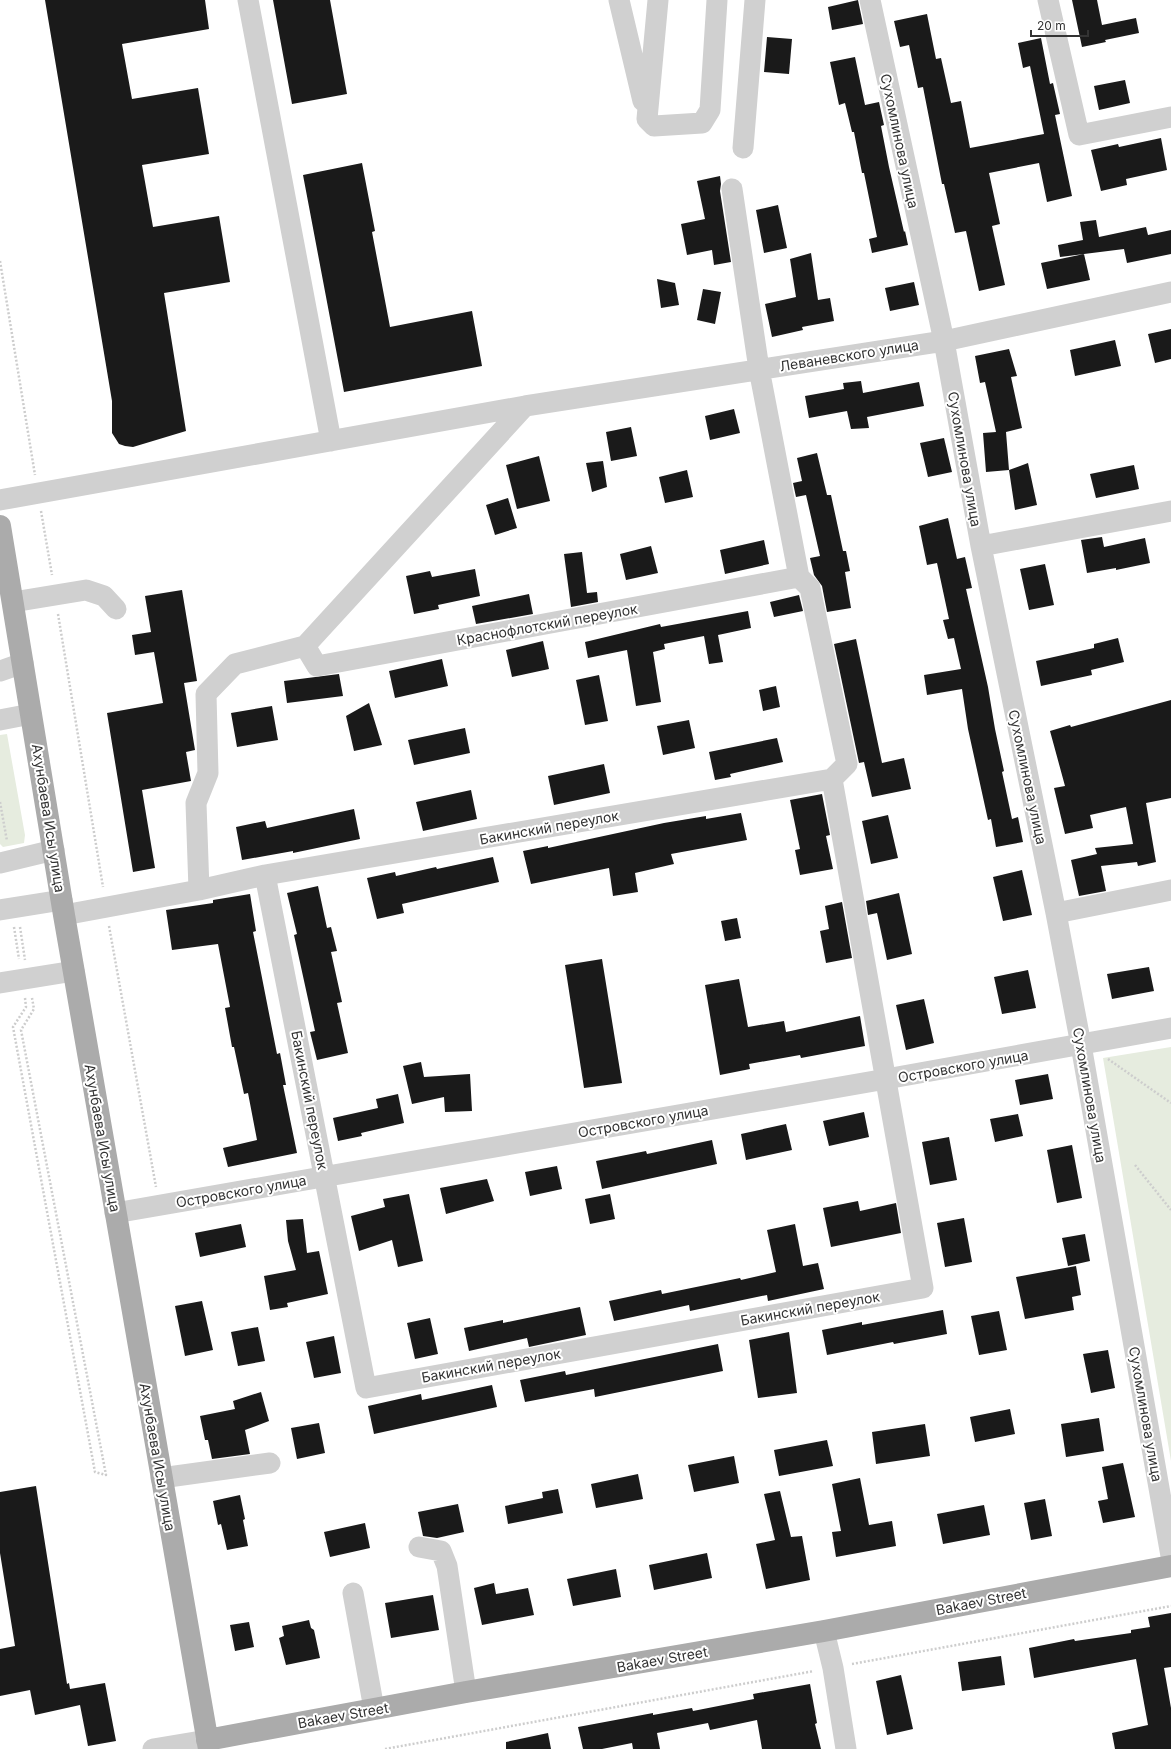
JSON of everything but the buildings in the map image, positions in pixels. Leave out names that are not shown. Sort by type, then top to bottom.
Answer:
[{"type":"main road","name":"Ахунбаева Исы улица","points":[[0,526],[115,1213],[208,1744]]},
{"type":"main road","name":"Bakaev Street","points":[[208,1744],[374,1709],[824,1631],[1171,1566]]},
{"type":"street","points":[[248,0],[331,441]]},
{"type":"street","points":[[619,0],[647,119],[654,126],[702,123],[710,110],[717,0]]},
{"type":"street","points":[[647,119],[658,0]]},
{"type":"street","points":[[743,148],[755,0]]},
{"type":"street","name":"Сухомлинова улица","points":[[870,0],[944,341],[981,546],[1083,1044],[1171,1556]]},
{"type":"street","points":[[1048,0],[1079,135],[1171,117]]},
{"type":"street","points":[[732,189],[758,369],[799,577],[810,588],[847,764],[832,780],[886,1079]]},
{"type":"street","name":"Леваневского улица","points":[[0,500],[526,406],[944,341],[1171,292]]},
{"type":"street","points":[[199,890],[196,803],[208,773],[206,694],[236,664],[305,646],[526,406]]},
{"type":"street","points":[[981,546],[1171,511]]},
{"type":"street","name":"Краснофлотский переулок","points":[[305,646],[317,666],[799,577]]},
{"type":"street","points":[[13,602],[86,590],[104,596],[116,609]]},
{"type":"street","points":[[0,670],[23,664]]},
{"type":"street","points":[[0,720],[32,714]]},
{"type":"street","name":"Бакинский переулок","points":[[9,908],[106,908],[199,890],[265,875],[832,780]]},
{"type":"street","points":[[5,861],[54,850]]},
{"type":"street","name":"Бакинский переулок","points":[[265,875],[366,1388],[923,1288],[886,1079]]},
{"type":"street","points":[[1056,913],[1171,890]]},
{"type":"street","points":[[0,983],[74,971]]},
{"type":"street","name":"Островского улица","points":[[115,1213],[1171,1028]]},
{"type":"street","points":[[161,1478],[270,1463]]},
{"type":"street","points":[[419,1547],[441,1551],[447,1566],[466,1692]]},
{"type":"street","points":[[353,1593],[374,1709]]},
{"type":"street","points":[[824,1631],[833,1668],[846,1749]]},
{"type":"street","name":"Bakaev Street","points":[[153,1749],[208,1744]]},
{"type":"path","points":[[0,261],[106,908],[159,1205]]},
{"type":"path","points":[[0,802],[5,861]]},
{"type":"path","points":[[9,908],[25,980],[26,1007],[14,1027],[95,1472],[106,1475],[21,1030],[34,1009],[25,980],[9,908]]},
{"type":"path","points":[[1083,1044],[1171,1104]]},
{"type":"path","points":[[1136,1165],[1171,1210]]},
{"type":"path","points":[[386,1749],[1171,1606]]},
{"type":"shaded area","points":[[7,734],[25,835],[24,843],[3,847],[0,844],[0,735]]},
{"type":"shaded area","points":[[1171,1047],[1171,1461],[1103,1058]]}]
